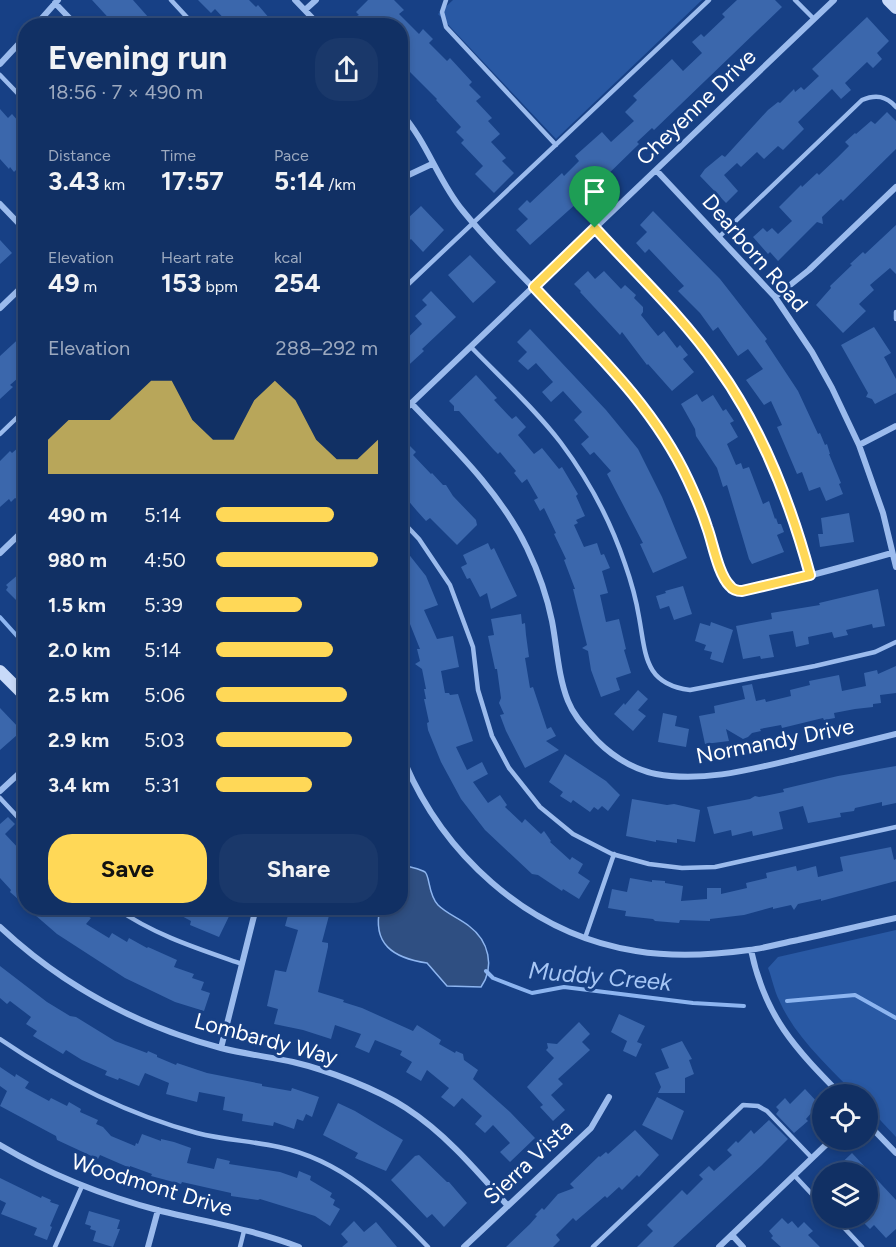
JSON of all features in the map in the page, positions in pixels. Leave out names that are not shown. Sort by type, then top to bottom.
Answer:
[{"type":"street","points":[[295,0],[312,18]]},
{"type":"street","points":[[305,10],[316,0]]},
{"type":"street","name":"Cheyenne Drive","points":[[408,407],[834,0]]},
{"type":"street","points":[[888,0],[896,8]]},
{"type":"street","points":[[42,18],[56,1],[70,18]]},
{"type":"street","points":[[0,64],[18,45]]},
{"type":"street","points":[[408,121],[453,199],[634,396],[654,422],[688,479],[724,578],[730,588],[742,591],[892,553]]},
{"type":"street","points":[[408,175],[432,164]]},
{"type":"street","name":"Dearborn Road","points":[[656,170],[775,297],[812,352],[859,445],[883,513],[896,567]]},
{"type":"street","points":[[775,297],[809,270],[896,187]]},
{"type":"street","points":[[0,204],[18,223]]},
{"type":"street","points":[[0,308],[18,291]]},
{"type":"street","name":"Normandy Drive","points":[[411,404],[487,484],[527,547],[546,596],[568,701],[577,718],[610,753],[633,766],[655,774],[686,777],[724,774],[763,767],[896,734]]},
{"type":"street","points":[[859,445],[896,426]]},
{"type":"street","points":[[0,552],[18,535]]},
{"type":"street","points":[[0,671],[18,689]]},
{"type":"street","points":[[408,767],[430,811],[443,831],[477,870],[518,902],[560,929],[585,938],[636,951],[708,954],[751,950],[896,918]]},
{"type":"street","points":[[0,791],[18,774]]},
{"type":"street","points":[[221,1048],[254,915]]},
{"type":"street","name":"Lombardy Way","points":[[0,927],[43,965],[89,994],[127,1013],[221,1048],[296,1063],[372,1090],[406,1108],[452,1146],[508,1206]]},
{"type":"street","points":[[751,950],[761,989],[771,1010],[787,1035],[831,1084]]},
{"type":"street","name":"Sierra Vista","points":[[464,1247],[591,1128],[609,1097]]},
{"type":"street","points":[[878,1134],[896,1153]]},
{"type":"street","name":"Woodmont Drive","points":[[0,1145],[43,1170],[82,1186],[158,1210],[275,1238],[299,1247]]},
{"type":"street","points":[[719,1247],[820,1150]]},
{"type":"street","points":[[148,1247],[158,1210]]},
{"type":"street","points":[[732,1234],[743,1247]]},
{"type":"lane","points":[[171,0],[188,18]]},
{"type":"lane","points":[[447,0],[442,12],[446,27],[556,145]]},
{"type":"lane","points":[[408,284],[709,0]]},
{"type":"lane","points":[[795,0],[814,20]]},
{"type":"lane","points":[[0,75],[18,94]]},
{"type":"lane","points":[[719,237],[862,100],[869,97],[882,97],[896,107]]},
{"type":"lane","points":[[595,228],[685,326],[717,366],[739,400],[782,485],[810,575]]},
{"type":"lane","points":[[896,312],[896,319]]},
{"type":"lane","points":[[471,347],[561,444],[604,514],[619,547],[634,591],[646,661],[653,673],[663,682],[676,688],[690,690],[815,666],[874,652],[896,642]]},
{"type":"lane","points":[[0,434],[18,417]]},
{"type":"lane","points":[[408,527],[419,539],[450,585],[473,647],[478,690],[492,736],[509,768],[540,807],[573,834],[614,854],[649,864],[682,868],[715,867],[896,827]]},
{"type":"lane","points":[[0,798],[18,817]]},
{"type":"lane","points":[[585,938],[614,854]]},
{"type":"lane","points":[[126,915],[136,922],[183,943],[242,964]]},
{"type":"lane","points":[[0,1039],[49,1071],[89,1092],[157,1120],[198,1133],[280,1147],[317,1159],[350,1176],[372,1191],[428,1247]]},
{"type":"lane","points":[[593,1247],[743,1105],[758,1106],[767,1112],[812,1158]]},
{"type":"lane","points":[[794,1175],[812,1194]]},
{"type":"lane","points":[[55,1247],[82,1186]]},
{"type":"lane","points":[[844,1228],[862,1247]]},
{"type":"lane","points":[[240,1247],[244,1231]]},
{"type":"shaded area","points":[[453,0],[702,0],[556,139],[438,14]]},
{"type":"shaded area","points":[[408,866],[425,872],[432,896],[438,905],[476,932],[485,947],[489,963],[481,987],[447,986],[427,963],[395,953],[382,940],[379,915],[408,915]]},
{"type":"shaded area","points":[[896,930],[896,1137],[878,1118],[878,1084],[845,1084],[803,1039],[786,1014],[768,968],[778,957]]},
{"type":"building","points":[[92,0],[133,0],[149,18],[109,18]]},
{"type":"building","points":[[198,0],[249,0],[256,7],[258,5],[269,18],[223,18],[215,9],[211,13]]},
{"type":"building","points":[[368,0],[394,0],[404,10],[399,14],[403,18],[359,18],[356,12]]},
{"type":"building","points":[[737,0],[775,0],[782,7],[654,130],[652,128],[637,142],[639,144],[597,185],[530,245],[516,230],[528,219],[518,209],[527,200],[530,203],[562,173],[564,176],[579,161],[575,156],[602,132],[611,142],[634,121],[625,112],[637,100],[633,96],[672,59],[683,71],[702,53],[692,42],[701,34],[704,37],[725,17],[722,14]]},
{"type":"building","points":[[867,17],[889,41],[877,53],[882,59],[873,68],[867,62],[845,83],[851,90],[841,99],[832,89],[798,122],[804,129],[783,150],[778,146],[764,159],[757,152],[741,167],[737,163],[724,175],[738,191],[726,203],[700,176],[705,169],[722,155],[725,157],[768,110],[778,102],[780,103],[794,89],[795,92],[801,87],[804,90],[819,76],[812,69]]},
{"type":"building","points":[[408,23],[419,34],[423,29],[433,39],[429,43],[447,61],[450,58],[472,82],[469,85],[481,97],[476,101],[492,118],[488,121],[500,134],[491,142],[506,158],[502,161],[514,173],[494,193],[475,174],[483,166],[461,143],[464,140],[456,132],[461,127],[408,70]]},
{"type":"building","points":[[0,109],[8,118],[12,114],[18,121],[18,172],[16,170],[14,172],[10,167],[9,169],[0,159]]},
{"type":"building","points":[[887,112],[896,121],[896,149],[843,201],[841,199],[822,217],[823,224],[817,222],[778,261],[770,252],[768,254],[753,237],[763,228],[767,232],[772,228],[778,234],[792,221],[779,207],[801,185],[802,187],[817,173],[819,175],[837,158],[849,146],[845,142],[855,133],[871,121],[875,124]]},
{"type":"building","points":[[421,206],[444,230],[423,252],[411,239],[408,241],[408,218]]},
{"type":"building","points":[[653,211],[720,279],[767,339],[765,341],[798,391],[818,434],[820,433],[825,445],[827,444],[843,494],[826,501],[820,487],[809,491],[802,472],[797,474],[777,427],[782,425],[771,401],[764,405],[746,380],[763,369],[748,349],[738,356],[718,327],[713,331],[700,313],[678,291],[684,286],[649,249],[645,253],[636,243],[647,232],[640,225]]},
{"type":"building","points":[[896,225],[896,274],[890,268],[870,285],[874,290],[859,304],[866,311],[843,333],[816,305],[831,288],[830,286],[852,265],[850,264],[863,252],[865,254]]},
{"type":"building","points":[[0,240],[12,253],[0,264]]},
{"type":"building","points":[[470,255],[496,282],[473,303],[448,275]]},
{"type":"building","points":[[588,271],[595,279],[604,271],[621,289],[625,285],[636,295],[634,298],[643,307],[641,315],[658,336],[664,331],[677,348],[680,345],[688,355],[683,359],[694,372],[672,391],[647,365],[622,332],[620,335],[574,284]]},
{"type":"building","points":[[431,291],[456,317],[408,366],[408,337],[422,324],[415,316],[427,305],[422,300]]},
{"type":"building","points":[[874,327],[891,353],[884,357],[896,379],[896,393],[875,404],[872,399],[866,397],[868,393],[841,345]]},
{"type":"building","points":[[530,329],[606,410],[638,449],[662,497],[687,558],[653,573],[640,544],[643,543],[607,474],[611,471],[594,452],[590,455],[581,444],[589,437],[574,420],[582,412],[563,391],[551,402],[542,392],[553,382],[536,363],[528,370],[518,361],[527,352],[517,342]]},
{"type":"building","points":[[18,339],[18,378],[10,385],[13,387],[0,399],[0,356]]},
{"type":"building","points":[[476,375],[497,398],[494,400],[512,419],[516,416],[526,427],[518,435],[534,454],[542,448],[559,469],[562,467],[578,494],[576,496],[585,516],[576,520],[578,523],[574,525],[584,547],[597,543],[601,555],[604,554],[610,568],[602,571],[608,593],[600,595],[606,622],[619,619],[626,649],[624,650],[631,673],[616,678],[620,690],[601,697],[591,670],[588,651],[582,648],[587,645],[573,589],[575,589],[564,560],[566,559],[544,508],[540,511],[534,500],[538,498],[527,479],[522,483],[514,473],[516,471],[500,452],[498,454],[459,411],[454,411],[454,406],[449,401]]},
{"type":"building","points":[[697,394],[702,402],[713,395],[723,411],[726,409],[734,421],[730,423],[738,437],[727,444],[736,465],[741,463],[743,469],[749,467],[763,504],[769,501],[775,519],[778,524],[781,524],[784,532],[777,535],[784,552],[752,564],[749,559],[727,485],[723,487],[717,468],[696,436],[695,429],[681,404]]},
{"type":"building","points":[[408,446],[416,452],[413,455],[443,485],[446,485],[453,496],[476,520],[477,525],[457,545],[430,518],[426,521],[408,500]]},
{"type":"building","points":[[18,448],[18,498],[11,502],[9,499],[0,507],[0,461],[10,451],[12,453]]},
{"type":"building","points":[[849,513],[854,542],[820,547],[818,534],[823,534],[821,518]]},
{"type":"building","points":[[488,543],[491,550],[494,548],[517,596],[491,609],[487,593],[480,597],[461,567],[467,564],[463,555]]},
{"type":"building","points":[[408,553],[426,576],[438,605],[424,610],[437,639],[453,636],[459,667],[441,671],[445,693],[458,694],[473,741],[456,747],[467,770],[482,762],[488,774],[473,782],[488,803],[500,795],[507,805],[505,807],[522,823],[525,819],[541,834],[544,831],[550,842],[570,860],[572,857],[583,864],[578,873],[590,881],[579,899],[538,875],[532,874],[485,830],[461,799],[441,762],[428,730],[427,723],[429,722],[424,699],[426,699],[424,689],[426,689],[422,669],[415,664],[420,661],[417,649],[420,649],[410,624],[408,625]]},
{"type":"building","points":[[18,575],[18,602],[6,590],[8,587],[6,585]]},
{"type":"building","points":[[683,586],[692,614],[674,620],[669,606],[660,609],[656,596]]},
{"type":"building","points":[[878,589],[885,626],[873,628],[872,624],[846,630],[848,635],[834,638],[832,632],[808,637],[809,644],[796,647],[793,631],[769,635],[774,657],[761,659],[760,656],[743,659],[736,626],[772,619],[771,613],[820,605],[819,603]]},
{"type":"building","points":[[521,614],[522,624],[525,623],[529,657],[525,658],[530,688],[533,687],[547,729],[551,727],[556,736],[546,741],[559,750],[525,768],[500,715],[504,714],[499,703],[501,698],[497,669],[495,669],[488,636],[494,635],[491,619]]},
{"type":"building","points":[[711,622],[733,630],[723,663],[710,659],[712,652],[704,650],[706,645],[695,641],[700,623],[710,626]]},
{"type":"building","points":[[896,666],[896,693],[880,695],[881,703],[873,704],[873,707],[834,713],[835,718],[824,720],[823,718],[782,728],[781,725],[760,729],[761,731],[752,733],[743,739],[726,729],[729,741],[705,744],[699,716],[715,713],[714,706],[745,699],[742,686],[752,684],[756,701],[765,699],[766,702],[791,696],[790,690],[810,685],[809,681],[839,675],[842,691],[866,686],[864,673],[877,670],[878,674]]},
{"type":"building","points":[[638,690],[648,699],[638,710],[646,716],[633,731],[614,714]]},
{"type":"building","points":[[0,708],[18,727],[18,731],[17,735],[0,750]]},
{"type":"building","points":[[663,713],[677,716],[675,726],[689,729],[686,747],[658,742]]},
{"type":"building","points":[[565,754],[606,781],[620,795],[608,811],[602,806],[598,810],[594,807],[590,812],[573,800],[571,803],[560,796],[563,792],[549,782]]},
{"type":"building","points":[[896,766],[896,803],[882,806],[882,802],[855,808],[854,811],[840,813],[841,817],[808,823],[803,806],[779,812],[783,829],[753,836],[752,831],[732,836],[731,830],[714,834],[707,807],[784,792],[783,789],[838,776]]},
{"type":"building","points":[[632,799],[700,810],[695,842],[677,839],[677,843],[656,840],[656,842],[626,836]]},
{"type":"building","points":[[8,817],[15,824],[5,834],[18,848],[18,899],[0,878],[0,824]]},
{"type":"building","points":[[891,847],[894,860],[896,859],[896,881],[821,901],[821,899],[798,904],[794,910],[791,905],[773,909],[773,907],[744,915],[710,919],[710,921],[680,920],[679,923],[625,916],[626,911],[608,908],[612,889],[627,892],[630,878],[652,882],[652,880],[665,881],[665,883],[683,886],[681,901],[707,899],[707,888],[721,888],[721,894],[747,888],[746,883],[767,878],[766,873],[796,866],[797,871],[816,866],[818,877],[843,871],[840,857]]},
{"type":"building","points":[[35,915],[86,915],[91,918],[86,924],[109,938],[112,933],[127,942],[129,938],[177,960],[174,967],[194,974],[192,978],[204,982],[201,990],[210,993],[204,1011],[175,1002],[125,978],[57,934]]},
{"type":"building","points":[[180,915],[230,915],[219,937],[190,925],[191,921]]},
{"type":"building","points":[[288,915],[329,915],[322,942],[328,943],[328,947],[318,992],[344,1000],[343,1002],[413,1031],[417,1025],[441,1040],[439,1044],[455,1053],[456,1051],[463,1054],[464,1060],[478,1070],[473,1079],[535,1138],[510,1162],[500,1152],[510,1143],[493,1125],[485,1133],[475,1124],[482,1116],[462,1098],[454,1107],[441,1097],[449,1088],[427,1070],[421,1081],[406,1072],[412,1062],[400,1055],[402,1051],[375,1040],[369,1053],[355,1047],[361,1034],[335,1025],[331,1039],[274,1024],[278,1009],[267,1006],[275,970],[286,972],[298,930],[285,926]]},
{"type":"building","points":[[0,966],[47,1002],[115,1041],[147,1053],[148,1051],[176,1065],[177,1063],[207,1073],[262,1084],[262,1086],[291,1091],[292,1088],[319,1097],[312,1117],[306,1114],[303,1121],[297,1119],[294,1129],[274,1122],[273,1126],[242,1121],[243,1114],[223,1110],[225,1097],[199,1092],[197,1102],[166,1094],[169,1083],[145,1073],[139,1086],[105,1075],[107,1071],[66,1050],[63,1054],[33,1036],[37,1031],[26,1024],[31,1017],[10,1001],[7,1004],[0,998]]},
{"type":"building","points":[[619,1014],[645,1026],[637,1042],[642,1044],[636,1057],[623,1051],[627,1041],[611,1032]]},
{"type":"building","points":[[579,1022],[590,1034],[582,1042],[590,1050],[558,1079],[563,1084],[551,1095],[565,1110],[553,1121],[540,1107],[543,1105],[527,1087],[554,1058],[546,1050],[547,1043],[557,1044]]},
{"type":"building","points":[[682,1041],[692,1059],[689,1060],[694,1074],[685,1078],[685,1093],[658,1093],[661,1087],[655,1073],[669,1068],[661,1049]]},
{"type":"building","points":[[0,1067],[15,1077],[16,1074],[29,1082],[25,1088],[49,1101],[51,1098],[67,1106],[69,1102],[81,1109],[80,1112],[98,1120],[96,1124],[103,1127],[111,1136],[135,1146],[142,1134],[161,1141],[161,1139],[174,1142],[191,1148],[187,1163],[214,1169],[217,1158],[230,1161],[229,1164],[280,1172],[297,1178],[299,1171],[311,1176],[310,1180],[332,1193],[330,1197],[335,1200],[333,1205],[340,1209],[330,1226],[315,1216],[260,1199],[231,1196],[231,1193],[182,1182],[181,1184],[151,1176],[152,1174],[130,1166],[130,1168],[100,1155],[98,1159],[57,1140],[56,1136],[0,1106],[7,1091],[0,1086]]},
{"type":"building","points":[[805,1089],[812,1096],[812,1112],[806,1119],[808,1121],[794,1133],[776,1114],[779,1110],[776,1107],[785,1098],[790,1104]]},
{"type":"building","points":[[657,1097],[684,1111],[672,1140],[642,1125]]},
{"type":"building","points":[[338,1103],[403,1140],[386,1171],[355,1158],[358,1153],[323,1135]]},
{"type":"building","points":[[769,1120],[788,1139],[761,1166],[673,1247],[637,1247],[653,1231],[647,1225],[682,1190],[687,1195],[703,1179],[699,1175],[709,1166],[714,1171],[732,1155],[727,1150],[736,1141],[738,1143],[751,1130],[754,1134]]},
{"type":"building","points":[[635,1130],[659,1155],[639,1177],[637,1175],[622,1190],[619,1187],[607,1198],[605,1196],[576,1221],[573,1218],[556,1235],[560,1240],[553,1247],[506,1247],[558,1194],[574,1188],[570,1184],[599,1156],[606,1152],[608,1154]]},
{"type":"building","points":[[852,1153],[860,1162],[843,1162]]},
{"type":"building","points":[[419,1155],[449,1182],[467,1203],[444,1227],[432,1214],[427,1218],[391,1180],[415,1156]]},
{"type":"building","points":[[0,1178],[59,1205],[47,1240],[34,1235],[37,1228],[1,1214],[6,1203],[0,1200]]},
{"type":"building","points":[[878,1181],[896,1200],[896,1229],[886,1238],[877,1228]]},
{"type":"building","points":[[89,1211],[120,1220],[117,1229],[120,1229],[113,1247],[93,1241],[96,1231],[85,1224]]},
{"type":"building","points":[[782,1218],[788,1224],[792,1221],[798,1228],[804,1222],[813,1231],[808,1235],[820,1247],[781,1247],[771,1238],[773,1236],[769,1231]]},
{"type":"building","points":[[354,1221],[364,1232],[376,1222],[397,1247],[342,1247],[348,1242],[341,1234]]},
{"type":"waterway","name":"Muddy Creek","points":[[0,617],[18,637]]},
{"type":"waterway","name":"Muddy Creek","points":[[486,971],[493,978],[532,993],[564,987],[693,1003],[744,1006]]},
{"type":"waterway","name":"Muddy Creek","points":[[787,1001],[855,995],[896,1018]]},
{"type":"route","points":[[595,228],[685,326],[717,366],[739,400],[782,485],[810,575],[742,591],[730,588],[724,578],[688,479],[654,422],[598,355],[534,287],[595,228]]}]
